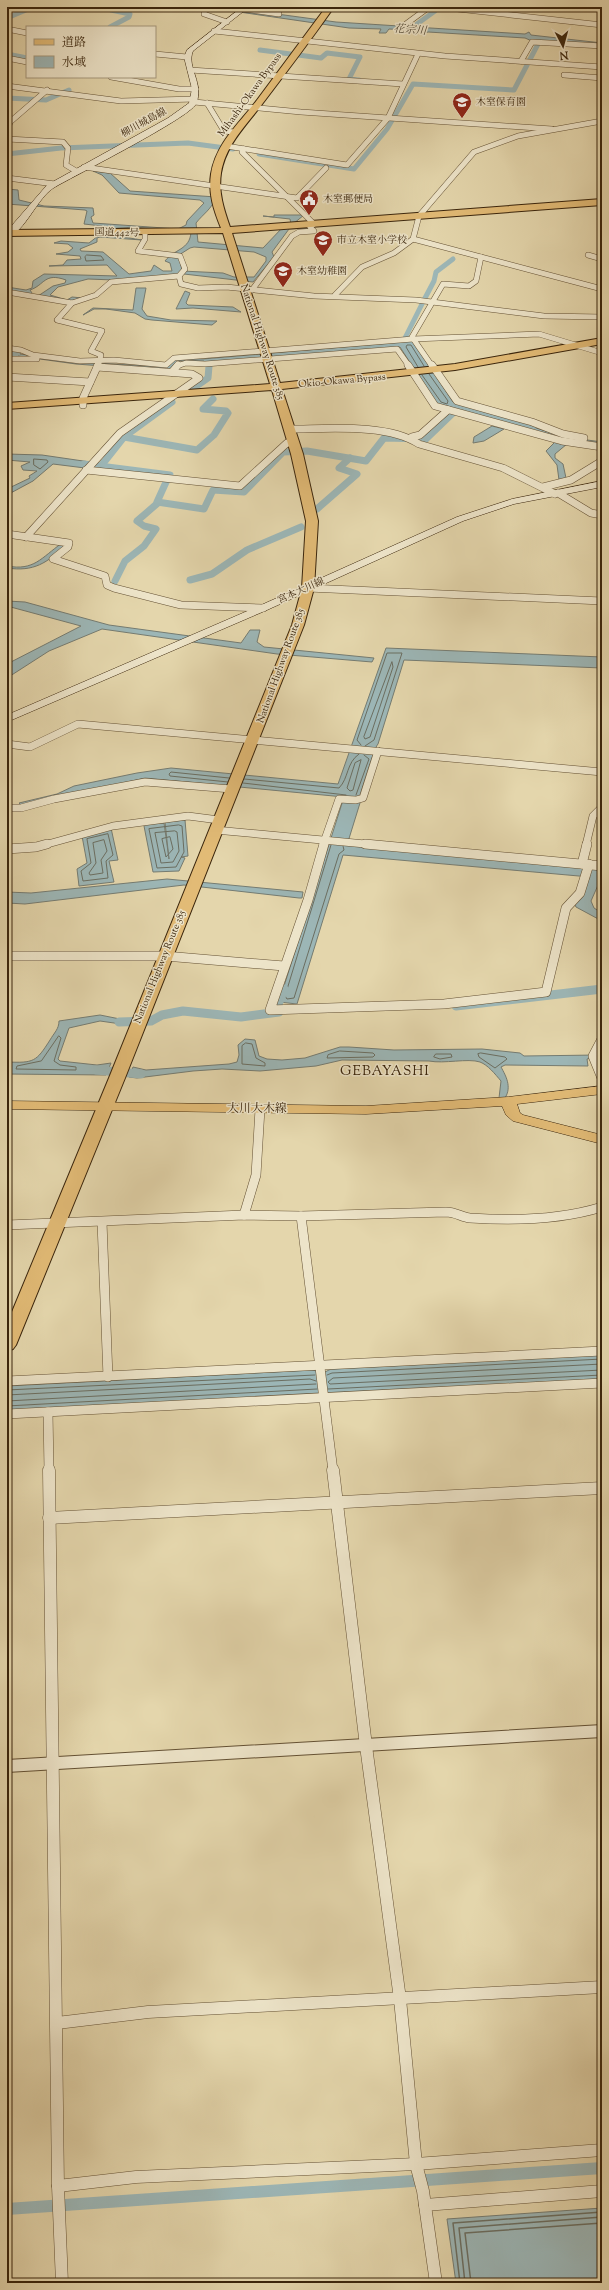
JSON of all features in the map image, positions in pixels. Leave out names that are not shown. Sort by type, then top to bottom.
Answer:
[{"type":"highway","name":"Mihashi-Okawa Bypass","points":[[227,231],[219,210],[215,187],[220,158],[234,132],[255,108],[293,54],[304,42],[330,7]]},
{"type":"highway","points":[[227,231],[602,202]]},
{"type":"highway","name":"国道442号","points":[[8,234],[180,233],[227,231]]},
{"type":"highway","name":"National Highway Route 385","points":[[7,1345],[117,1078],[237,774],[253,740],[288,653],[308,588],[312,521],[289,429],[248,289],[227,231]]},
{"type":"highway","name":"Okio-Okawa Bypass","points":[[436,373],[602,341]]},
{"type":"highway","name":"Okio-Okawa Bypass","points":[[7,411],[83,403],[417,376],[602,346]]},
{"type":"highway","name":"Okio-Okawa Bypass","points":[[7,406],[83,403]]},
{"type":"main road","points":[[194,100],[196,89],[187,57],[190,50],[243,10]]},
{"type":"main road","name":"柳川城島線","points":[[8,234],[25,217],[40,195],[55,184],[177,115],[194,100]]},
{"type":"main road","name":"宮本大川線","points":[[7,719],[482,511],[512,502],[602,484]]},
{"type":"main road","name":"大川大木線","points":[[7,1106],[366,1110],[398,1106],[508,1101],[602,1090]]},
{"type":"main road","points":[[508,1101],[513,1115],[518,1118],[602,1140]]},
{"type":"street","points":[[205,7],[204,14],[226,22]]},
{"type":"street","points":[[406,24],[429,7]]},
{"type":"street","points":[[439,7],[602,25]]},
{"type":"street","points":[[243,10],[280,14]]},
{"type":"street","points":[[7,29],[26,33]]},
{"type":"street","points":[[214,31],[304,42],[362,46],[418,54],[602,67]]},
{"type":"street","points":[[523,61],[532,42],[602,46]]},
{"type":"street","points":[[156,54],[187,57]]},
{"type":"street","points":[[226,146],[243,150],[347,165],[390,118],[403,84],[418,54]]},
{"type":"street","points":[[7,58],[26,62]]},
{"type":"street","points":[[190,70],[403,84]]},
{"type":"street","points":[[564,76],[602,78]]},
{"type":"street","points":[[118,78],[179,89],[196,89]]},
{"type":"street","points":[[7,86],[47,90],[121,101],[194,100],[207,103],[255,108],[552,129]]},
{"type":"street","points":[[7,129],[10,122],[33,104],[47,90]]},
{"type":"street","points":[[207,103],[224,132],[234,132]]},
{"type":"street","points":[[335,295],[362,267],[394,253],[413,239],[419,216],[474,152],[486,146],[552,129],[602,121]]},
{"type":"street","points":[[7,139],[55,140],[63,142],[67,147],[66,164],[76,171]]},
{"type":"street","points":[[243,150],[286,197],[314,224],[310,227],[314,231],[299,232],[292,236],[248,289]]},
{"type":"street","points":[[84,167],[297,198],[326,168]]},
{"type":"street","points":[[7,178],[55,184]]},
{"type":"street","points":[[7,292],[72,303],[96,295],[111,282],[178,276],[185,269],[180,256],[138,251],[145,239],[144,233]]},
{"type":"street","points":[[413,239],[602,289]]},
{"type":"street","points":[[588,255],[602,259]]},
{"type":"street","points":[[481,257],[476,281],[469,286],[443,284],[412,337],[413,339],[457,402],[532,422],[563,434],[602,441]]},
{"type":"street","points":[[178,276],[179,282],[186,287],[248,289],[314,296],[335,295],[432,302],[544,316],[602,317]]},
{"type":"street","points":[[72,303],[58,320],[102,330],[91,351],[101,355],[101,360],[90,382],[83,403]]},
{"type":"street","points":[[172,372],[178,364],[183,363],[205,364],[266,354],[413,339],[539,334],[602,353]]},
{"type":"street","points":[[7,348],[21,350],[33,355],[80,361],[101,360],[166,365],[174,358],[397,349],[417,376],[435,406],[530,433],[602,447]]},
{"type":"street","points":[[7,359],[28,358],[97,367],[172,372],[192,374],[199,378],[120,433],[26,537]]},
{"type":"street","points":[[7,377],[90,382]]},
{"type":"street","points":[[412,439],[420,435],[448,410]]},
{"type":"street","points":[[289,429],[366,430],[412,439],[467,459],[495,465],[543,487],[591,513],[602,515]]},
{"type":"street","points":[[88,467],[240,486],[287,443],[294,448]]},
{"type":"street","points":[[543,487],[571,480],[602,462]]},
{"type":"street","points":[[7,534],[68,543],[68,547],[53,559],[98,572],[105,576],[107,585],[114,588],[181,605],[263,608]]},
{"type":"street","points":[[308,588],[602,601]]},
{"type":"street","points":[[7,744],[30,747],[78,724],[602,772]]},
{"type":"street","points":[[376,751],[363,798],[356,800],[339,799],[325,840],[308,900],[270,1010],[450,1002],[529,995],[546,992],[566,908],[580,893],[593,816],[602,807]]},
{"type":"street","points":[[7,808],[21,808],[54,799],[145,782],[231,789]]},
{"type":"street","points":[[7,849],[36,847],[113,826],[188,816],[217,825],[325,840],[602,866]]},
{"type":"street","points":[[7,956],[165,956],[284,966]]},
{"type":"street","points":[[602,1039],[594,1058],[602,1078]]},
{"type":"street","points":[[244,1215],[256,1175],[260,1108]]},
{"type":"street","points":[[7,1225],[244,1215],[301,1216],[453,1212],[457,1216],[470,1218],[503,1219],[569,1215],[602,1207]]},
{"type":"street","points":[[301,1216],[366,1746],[400,2000],[418,2170],[423,2191],[436,2283]]},
{"type":"street","points":[[102,1222],[108,1377]]},
{"type":"street","points":[[7,1381],[320,1368],[602,1351]]},
{"type":"street","points":[[7,1414],[324,1395],[602,1383]]},
{"type":"street","points":[[48,1412],[54,1763],[58,2189],[61,2220],[62,2283]]},
{"type":"street","points":[[49,1518],[337,1501],[602,1488]]},
{"type":"street","points":[[7,1766],[602,1731]]},
{"type":"street","points":[[57,2023],[148,2012],[400,2000],[602,1987]]},
{"type":"street","points":[[58,2189],[136,2177],[418,2170],[602,2150]]},
{"type":"street","points":[[425,2205],[602,2191]]},
{"type":"water","name":"花宗川","points":[[205,7],[225,7],[336,22],[525,34],[529,32],[531,35],[602,43],[602,46],[532,41],[525,38],[428,32],[422,34],[423,31],[389,29],[386,33],[379,33],[381,29],[349,28]]},
{"type":"water","points":[[93,171],[110,173],[130,191],[216,197],[210,208],[196,223],[198,242],[263,248],[283,227],[291,224],[290,219],[263,216],[274,217],[274,215],[304,215],[293,224],[312,225],[313,228],[289,229],[272,252],[274,257],[253,282],[184,274],[114,280],[88,279],[58,287],[50,295],[67,300],[72,297],[83,298],[70,301],[38,296],[53,286],[65,283],[66,280],[59,278],[53,277],[45,280],[30,290],[32,293],[30,295],[7,290],[7,287],[26,290],[32,288],[33,281],[44,274],[117,276],[107,265],[49,266],[63,265],[67,260],[81,259],[80,256],[56,254],[68,252],[73,248],[68,244],[54,243],[61,241],[89,243],[98,236],[102,226],[84,224],[87,211],[85,210],[7,204],[11,195],[7,189],[18,190],[19,200],[44,206],[93,208],[94,215],[91,217],[93,223],[178,229],[186,225],[187,221],[204,203],[200,200],[119,193],[102,175]],"holes":[[[135,227],[191,232],[190,238],[185,246],[165,261],[170,263],[172,271],[163,271],[154,265],[151,271],[129,274],[103,252],[81,251],[80,249],[97,242],[97,238],[100,237],[142,240],[104,234],[106,229]],[[194,247],[254,252],[266,257],[266,261],[254,277],[234,277],[223,273],[182,271],[179,255]]]},
{"type":"water","points":[[136,288],[146,288],[142,309],[147,316],[171,320],[217,321],[212,325],[152,320],[145,319],[135,313],[106,309],[94,309],[83,315],[93,308],[133,310]]},
{"type":"water","points":[[185,291],[190,293],[186,303],[188,305],[233,307],[241,312],[193,308],[176,309]]},
{"type":"water","points":[[413,341],[453,402],[537,426],[536,428],[565,437],[602,442],[602,446],[560,439],[438,406],[400,347],[205,363],[204,361],[177,361],[168,371],[76,364],[18,356],[16,358],[7,358],[7,350],[21,352],[20,354],[79,362],[167,367],[175,359],[203,359]]},
{"type":"water","points":[[492,426],[504,429],[484,441],[473,443],[474,437]]},
{"type":"water","points":[[555,442],[567,444],[555,454],[555,458],[563,464],[566,478],[559,480],[557,465],[546,451]]},
{"type":"water","points":[[7,454],[42,455],[90,462],[85,468],[53,464],[33,481],[7,495],[7,489],[30,478],[29,476],[37,471],[23,470],[21,466],[30,462],[7,460]]},
{"type":"water","points":[[62,543],[66,545],[53,557],[40,565],[25,569],[7,568],[7,566],[24,567],[31,565]]},
{"type":"water","points":[[7,601],[25,602],[109,625],[241,643],[250,630],[260,630],[257,642],[264,647],[374,658],[372,662],[277,654],[102,629],[49,651],[7,678],[7,664],[81,626],[7,606]]},
{"type":"water","points":[[386,648],[602,657],[602,668],[404,660],[378,744],[371,760],[359,798],[360,803],[347,845],[602,869],[602,876],[591,901],[594,908],[602,913],[602,921],[576,907],[574,903],[579,898],[590,877],[343,855],[297,1004],[279,1002],[344,797],[145,778],[22,806],[19,803],[57,794],[74,786],[137,773],[171,768],[338,784]]},
{"type":"water","points":[[185,820],[188,856],[181,857],[185,858],[179,871],[153,872],[144,826],[147,824],[164,823],[169,859],[165,822]]},
{"type":"water","points":[[111,828],[118,860],[109,861],[114,882],[79,886],[77,869],[87,863],[82,836]]},
{"type":"water","points":[[167,879],[303,892],[302,898],[299,898],[184,885],[25,904],[7,903],[7,892],[31,893]]},
{"type":"water","points":[[100,1015],[130,1021],[128,1025],[100,1021],[69,1028],[58,1059],[60,1061],[97,1065],[111,1063],[106,1075],[7,1074],[7,1062],[23,1062],[33,1060],[41,1053],[56,1031],[59,1021]]},
{"type":"water","points":[[245,1039],[255,1040],[259,1056],[267,1059],[282,1060],[305,1058],[340,1047],[394,1050],[482,1049],[520,1053],[524,1056],[597,1055],[602,1048],[602,1065],[597,1057],[587,1059],[588,1066],[505,1065],[501,1067],[508,1086],[505,1098],[499,1098],[501,1081],[486,1065],[475,1061],[435,1062],[342,1060],[316,1066],[260,1071],[222,1069],[137,1078],[129,1077],[133,1067],[146,1070],[229,1064],[237,1062],[239,1055],[238,1045]]},
{"type":"water","points":[[602,1355],[602,1379],[7,1410],[7,1386],[312,1370],[325,1372],[331,1369]]},
{"type":"water","points":[[602,2208],[602,2283],[456,2283],[447,2219]]},
{"type":"waterway","points":[[7,18],[33,7]]},
{"type":"waterway","points":[[111,7],[111,10],[130,14],[129,17],[112,26]]},
{"type":"waterway","points":[[412,7],[425,8]]},
{"type":"waterway","name":"花宗川","points":[[417,24],[435,11],[429,9]]},
{"type":"waterway","points":[[259,154],[354,169],[387,129],[413,84],[514,90],[538,44]]},
{"type":"waterway","points":[[260,50],[321,58],[327,53],[360,57],[349,79],[359,80]]},
{"type":"waterway","points":[[7,54],[26,58]]},
{"type":"waterway","points":[[7,98],[46,100],[69,90]]},
{"type":"waterway","points":[[7,154],[61,148],[188,143],[233,149]]},
{"type":"waterway","points":[[424,300],[434,281],[436,272],[453,259]]},
{"type":"waterway","points":[[405,338],[423,302]]},
{"type":"waterway","points":[[191,390],[208,378],[209,366]]},
{"type":"waterway","points":[[124,437],[197,450],[214,435],[228,413],[226,411],[203,409],[213,399]]},
{"type":"waterway","points":[[124,437],[172,402]]},
{"type":"waterway","points":[[350,458],[366,461],[384,438],[426,439],[453,413]]},
{"type":"waterway","points":[[101,466],[124,437]]},
{"type":"waterway","points":[[159,502],[204,509],[213,490],[244,492],[283,452],[307,451],[350,458]]},
{"type":"waterway","points":[[317,509],[357,474],[339,468],[350,458]]},
{"type":"waterway","points":[[84,464],[170,475],[169,478]]},
{"type":"waterway","points":[[159,502],[157,502],[167,480]]},
{"type":"waterway","points":[[115,581],[125,561],[144,546],[156,529],[144,526],[137,521],[159,502]]},
{"type":"waterway","points":[[190,580],[212,574],[247,550],[301,527]]},
{"type":"waterway","points":[[275,1012],[284,989]]},
{"type":"waterway","points":[[456,1006],[602,989]]},
{"type":"waterway","points":[[119,1022],[151,1021],[162,1015],[183,1011],[241,1017],[279,1012]]},
{"type":"waterway","points":[[96,1070],[141,1074]]},
{"type":"waterway","points":[[7,2209],[602,2168]]},
{"type":"place","name":"木室保育園","points":[[462,119]]},
{"type":"place","name":"木室郵便局","points":[[309,216]]},
{"type":"place","name":"市立木室小学校","points":[[323,257]]},
{"type":"place","name":"木室幼稚園","points":[[283,288]]},
{"type":"district","name":"GEBAYASHI","points":[[385,1072]]}]
